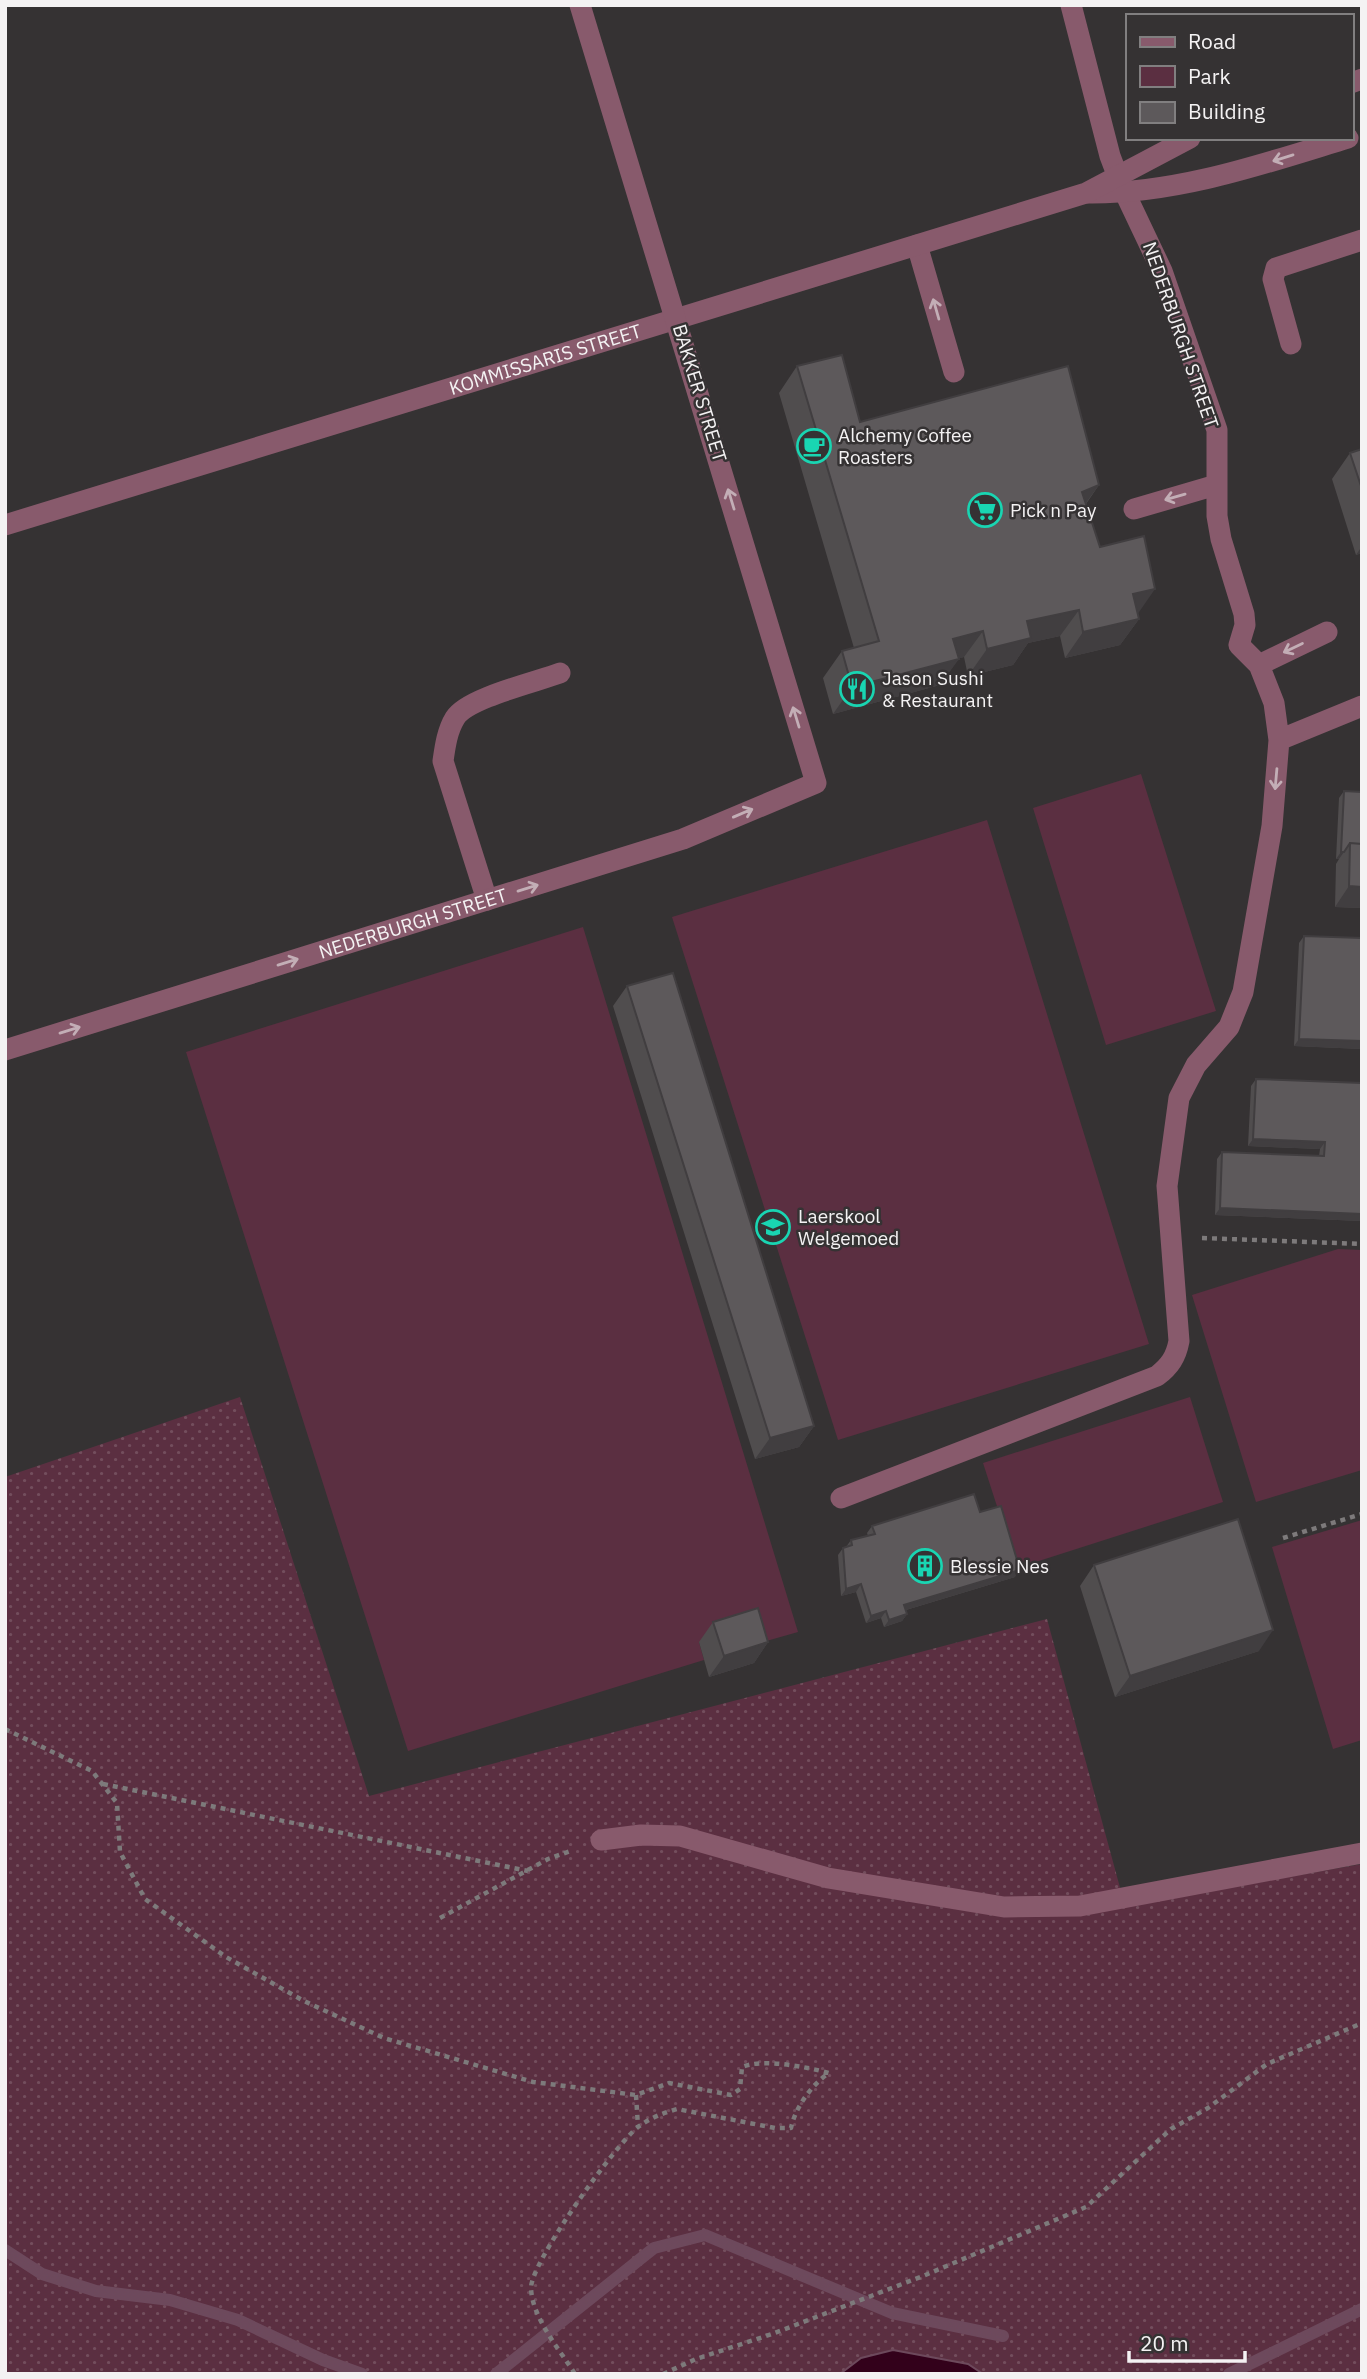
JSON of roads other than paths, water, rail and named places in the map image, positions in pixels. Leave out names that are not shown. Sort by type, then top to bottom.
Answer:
[{"type":"street","name":"BAKKER STREET","points":[[580,5],[678,320],[816,783]]},
{"type":"street","name":"NEDERBURGH STREET","points":[[1071,5],[1120,184],[1161,271],[1217,429],[1216,485],[1221,540],[1244,614],[1245,625],[1238,645],[1259,665]]},
{"type":"street","name":"KOMMISSARIS STREET","points":[[1120,184],[1187,140]]},
{"type":"street","name":"KOMMISSARIS STREET","points":[[5,525],[1086,193],[1120,184],[1233,173],[1343,140]]},
{"type":"street","points":[[1291,344],[1273,279],[1276,268],[1362,240]]},
{"type":"street","points":[[917,245],[954,372]]},
{"type":"street","points":[[1134,509],[1216,485]]},
{"type":"street","points":[[841,1498],[1157,1376],[1169,1366],[1179,1341],[1167,1185],[1179,1098],[1196,1065],[1229,1027],[1243,992],[1272,826],[1279,740],[1274,703],[1259,665],[1327,632]]},
{"type":"street","points":[[487,900],[443,761],[447,738],[455,716],[472,704],[560,673]]},
{"type":"street","points":[[1279,740],[1362,706]]},
{"type":"street","name":"NEDERBURGH STREET","points":[[5,1051],[683,839],[816,783]]},
{"type":"street","points":[[601,1840],[641,1835],[680,1836],[828,1878],[1004,1908],[1080,1906],[1362,1853]]},
{"type":"waterway","points":[[496,2374],[654,2248],[705,2235],[892,2313],[1003,2336]]},
{"type":"waterway","points":[[5,2250],[42,2274],[96,2291],[170,2300],[238,2320],[323,2360],[362,2374]]},
{"type":"waterway","points":[[1229,2374],[1362,2309]]},
{"type":"place","name":"Alchemy Coffee Roasters","points":[[814,446]]},
{"type":"place","name":"Pick n Pay","points":[[985,510]]},
{"type":"place","name":"Jason Sushi & Restaurant","points":[[857,689]]},
{"type":"place","name":"Laerskool Welgemoed","points":[[773,1227]]},
{"type":"place","name":"Blessie Nes","points":[[925,1566]]}]
